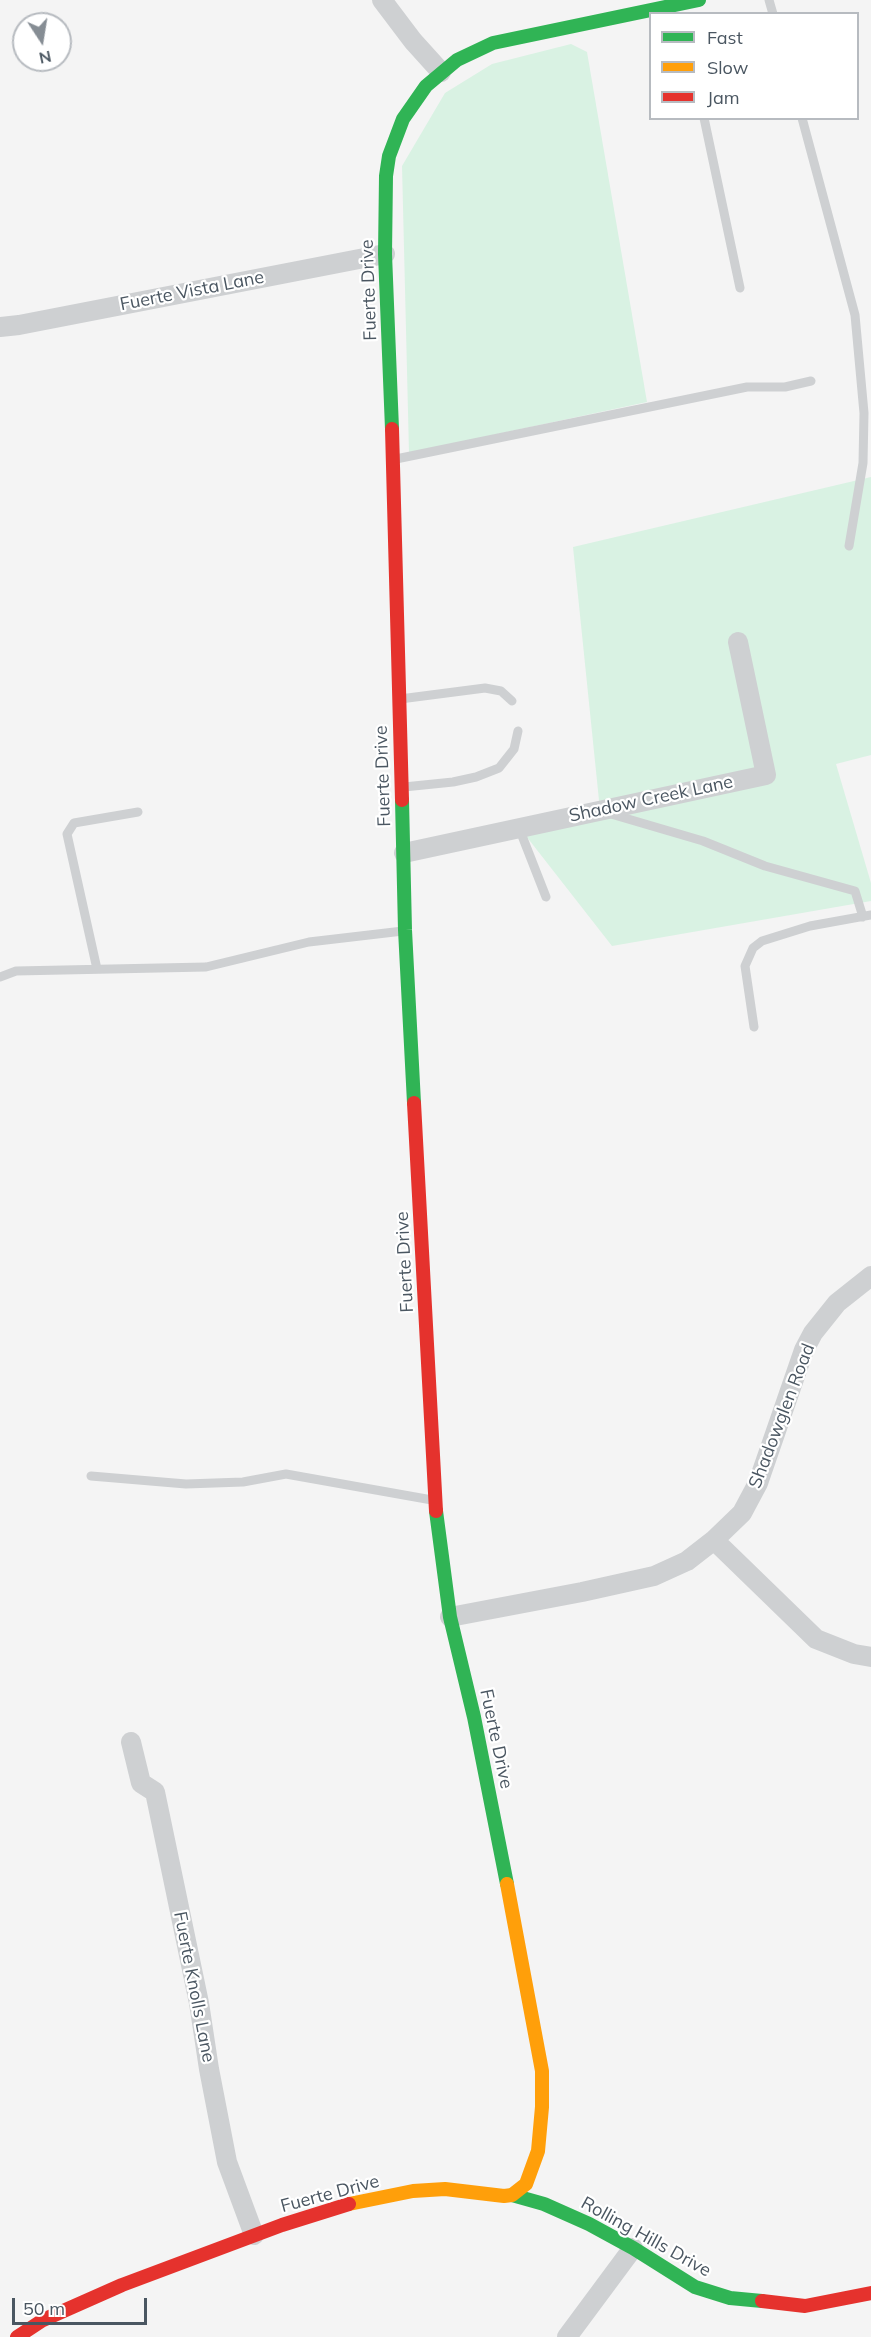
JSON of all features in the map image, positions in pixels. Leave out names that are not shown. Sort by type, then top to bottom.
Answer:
[{"type":"street","name":"Fuerte Drive","points":[[664,12],[680,9],[699,0]]},
{"type":"street","points":[[379,1],[441,72]]},
{"type":"street","name":"Fuerte Drive","points":[[17,2337],[43,2320],[122,2285],[254,2235],[357,2202],[413,2191],[445,2189],[504,2196],[512,2194],[526,2184],[538,2151],[542,2107],[541,2064],[474,1717],[450,1617],[434,1500],[405,930],[393,460],[385,254],[386,176],[395,137],[414,102],[441,72],[475,50],[493,43],[649,15]]},
{"type":"street","name":"Fuerte Vista Lane","points":[[0,327],[385,254]]},
{"type":"street","name":"Shadow Creek Lane","points":[[404,853],[766,775],[738,642]]},
{"type":"street","name":"Shadowglen Road","points":[[450,1617],[654,1576],[687,1561],[714,1540],[742,1513],[758,1483],[804,1350],[813,1333],[837,1303],[871,1276]]},
{"type":"street","points":[[714,1540],[816,1639],[854,1654],[871,1657]]},
{"type":"street","name":"Fuerte Knolls Lane","points":[[131,1742],[141,1783],[155,1792],[199,2003],[227,2162],[254,2235]]},
{"type":"street","name":"Rolling Hills Drive","points":[[512,2194],[544,2204],[588,2224],[633,2248],[695,2287],[730,2298],[805,2306],[871,2293]]},
{"type":"street","points":[[567,2337],[633,2248]]},
{"type":"lane","points":[[704,120],[740,288]]},
{"type":"lane","points":[[803,120],[855,315],[864,413],[863,463],[849,546]]},
{"type":"lane","points":[[393,460],[747,387],[785,387],[811,381]]},
{"type":"lane","points":[[398,699],[485,688],[501,691],[512,701]]},
{"type":"lane","points":[[402,787],[476,777],[499,768],[514,749],[518,731]]},
{"type":"lane","points":[[600,810],[704,841],[765,866],[855,891],[867,916],[810,926],[762,941],[753,948],[745,966],[754,1027]]},
{"type":"lane","points":[[97,969],[67,834],[75,823],[138,812]]},
{"type":"lane","points":[[519,828],[546,897]]},
{"type":"lane","points":[[0,977],[16,971],[206,967],[309,942],[405,930]]},
{"type":"lane","points":[[91,1476],[186,1484],[243,1482],[286,1474],[434,1500]]},
{"type":"green space","points":[[571,44],[587,52],[647,402],[409,453],[402,166],[445,93],[492,64]]},
{"type":"green space","points":[[871,477],[871,755],[836,764],[871,883],[871,901],[612,946],[519,827],[600,810],[573,547]]},
{"type":"traffic: fast","points":[[392,429],[385,254],[386,176],[389,156],[403,119],[426,86],[457,60],[493,43],[699,0]]},
{"type":"traffic: fast","points":[[402,800],[405,930],[414,1103]]},
{"type":"traffic: fast","points":[[436,1511],[450,1617],[474,1717],[507,1884]]},
{"type":"traffic: fast","points":[[512,2195],[544,2204],[589,2224],[633,2248],[695,2287],[730,2298],[762,2301]]},
{"type":"traffic: slow","points":[[349,2204],[413,2191],[445,2189],[504,2196],[512,2195],[526,2184],[538,2151],[542,2071],[507,1884]]},
{"type":"traffic: jam","points":[[392,429],[402,800]]},
{"type":"traffic: jam","points":[[414,1103],[436,1511]]},
{"type":"traffic: jam","points":[[17,2337],[43,2320],[122,2285],[282,2225],[349,2204]]},
{"type":"traffic: jam","points":[[762,2301],[805,2306],[871,2293]]}]
